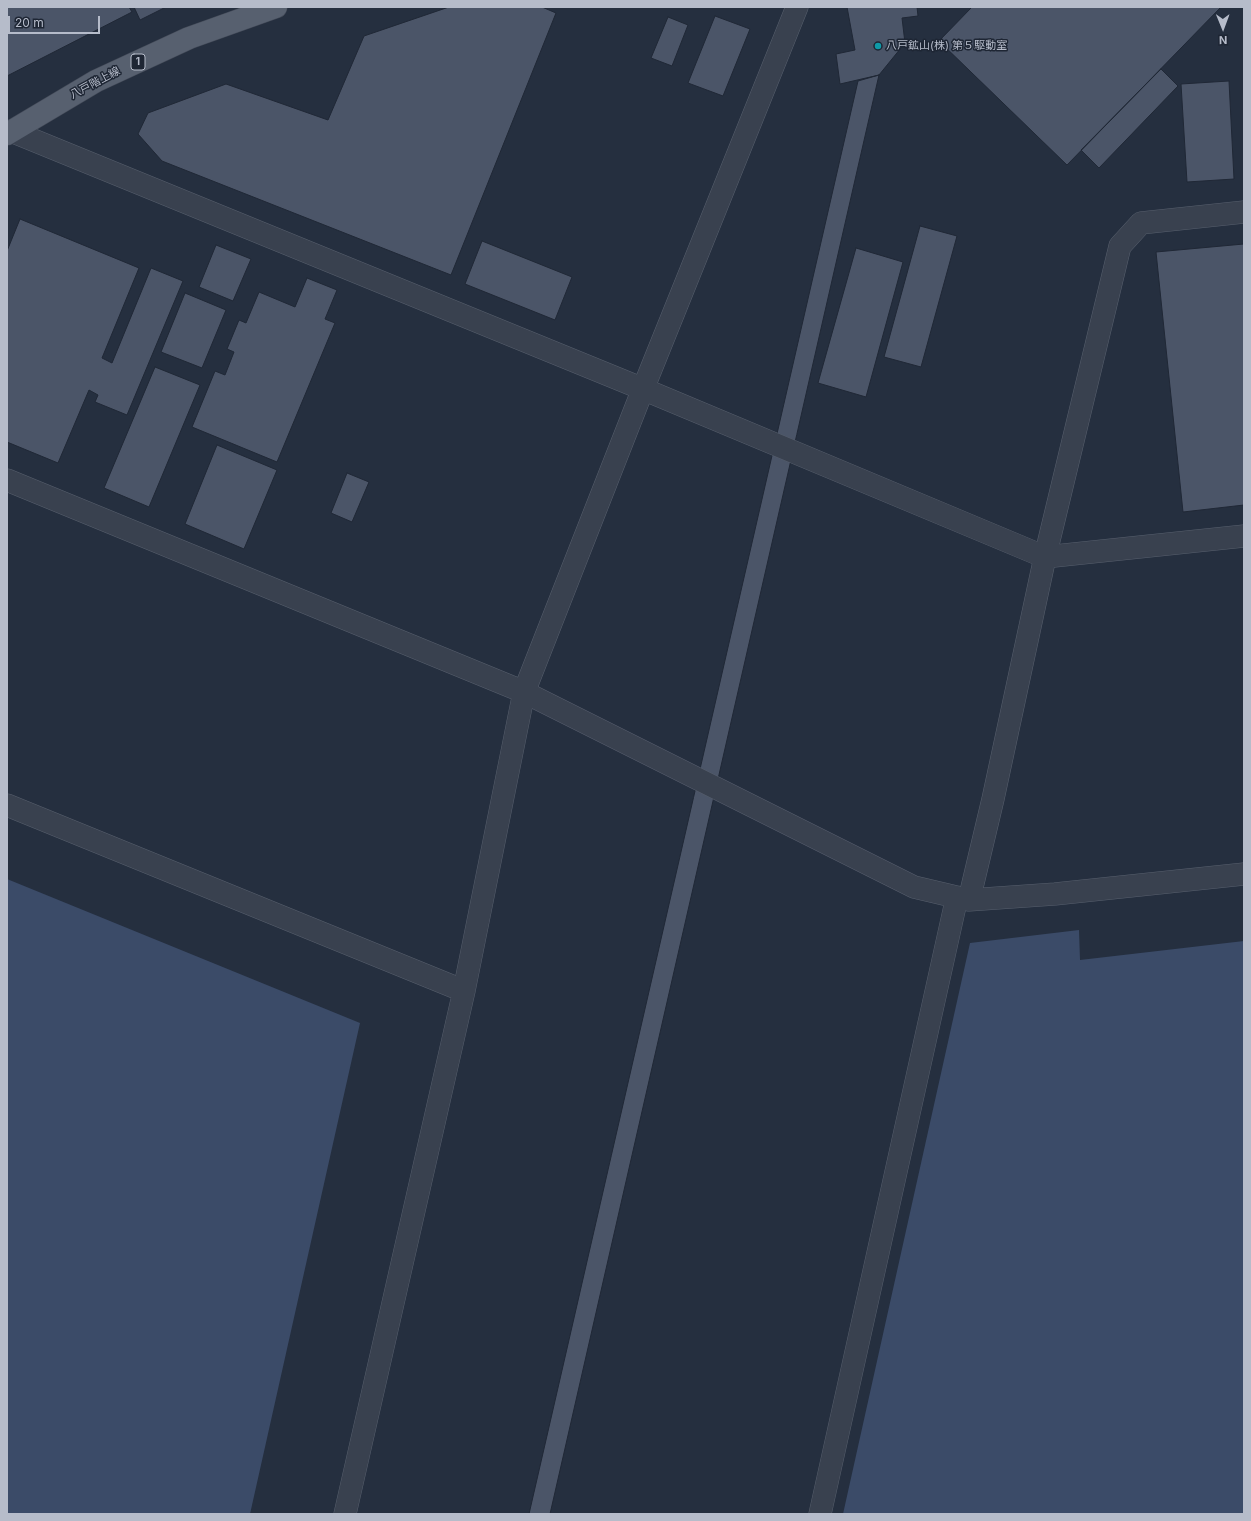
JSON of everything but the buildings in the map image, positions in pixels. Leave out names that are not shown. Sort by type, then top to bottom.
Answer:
[{"type":"main road","name":"八戸階上線","points":[[9,132],[96,81],[182,41],[276,7]]},
{"type":"street","points":[[345,1514],[464,991],[524,692],[643,389],[797,7]]},
{"type":"street","points":[[9,132],[643,389],[1046,557],[1244,536]]},
{"type":"street","points":[[820,1514],[963,898],[993,799],[1046,557],[1120,246],[1141,223],[1244,212]]},
{"type":"street","points":[[7,480],[524,692],[914,887],[963,898],[1055,894],[1244,874]]},
{"type":"street","points":[[7,805],[464,991]]},
{"type":"water","points":[[7,879],[360,1023],[250,1514],[7,1514]]},
{"type":"water","points":[[1079,930],[1080,960],[1244,941],[1244,1514],[843,1514],[970,943]]},
{"type":"place","name":"八戸鉱山(株) 第５駆動室","points":[[878,46]]}]
